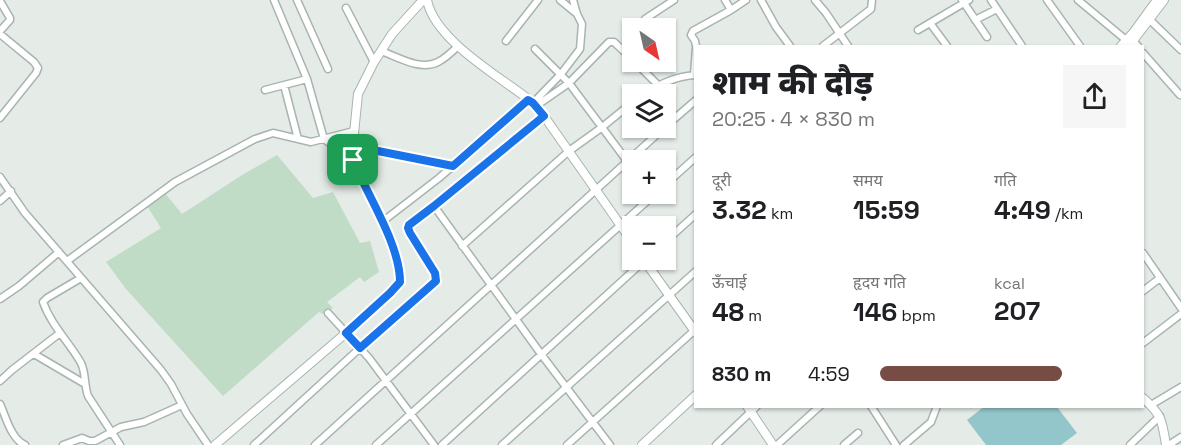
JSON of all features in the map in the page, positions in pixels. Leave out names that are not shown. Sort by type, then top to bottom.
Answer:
[{"type":"street","points":[[274,0],[307,79],[324,139],[353,160]]},
{"type":"street","points":[[297,0],[328,69]]},
{"type":"street","points":[[215,445],[346,333],[400,282],[400,271],[389,237],[353,160],[354,130],[358,94],[374,62],[392,34],[425,0],[438,26],[458,46],[532,103],[544,116],[622,227]]},
{"type":"street","points":[[506,41],[538,0]]},
{"type":"street","points":[[560,0],[577,14]]},
{"type":"street","points":[[382,222],[532,103],[561,74],[581,45],[582,24],[573,0]]},
{"type":"street","points":[[648,18],[674,0]]},
{"type":"street","points":[[725,0],[731,10]]},
{"type":"street","points":[[696,45],[691,35],[693,31],[746,0]]},
{"type":"street","points":[[761,0],[788,45]]},
{"type":"street","points":[[815,0],[847,45]]},
{"type":"street","points":[[824,45],[871,9],[872,0]]},
{"type":"street","points":[[991,0],[1021,45]]},
{"type":"street","points":[[1047,0],[1079,45]]},
{"type":"street","points":[[1078,0],[1130,44]]},
{"type":"street","points":[[1130,44],[1157,0]]},
{"type":"street","points":[[1130,44],[1164,0]]},
{"type":"street","points":[[0,1],[10,18],[0,32],[38,68],[0,118]]},
{"type":"street","points":[[918,30],[965,1],[987,38]]},
{"type":"street","points":[[346,8],[374,62]]},
{"type":"street","points":[[975,20],[997,9]]},
{"type":"street","points":[[1150,20],[1181,50]]},
{"type":"street","points":[[930,23],[946,45]]},
{"type":"street","points":[[532,103],[569,83],[609,42],[614,42],[622,48]]},
{"type":"street","points":[[381,51],[417,64],[427,65],[439,61],[458,46]]},
{"type":"street","points":[[535,49],[569,83],[622,155]]},
{"type":"street","points":[[1144,53],[1180,95]]},
{"type":"street","points":[[646,72],[657,84]]},
{"type":"street","points":[[660,84],[672,79],[694,75]]},
{"type":"street","points":[[265,90],[307,79]]},
{"type":"street","points":[[284,85],[298,139]]},
{"type":"street","points":[[676,117],[694,102]]},
{"type":"street","points":[[462,246],[568,151],[622,111]]},
{"type":"street","points":[[254,445],[436,281],[435,273],[408,228],[412,221],[434,206],[544,116]]},
{"type":"street","points":[[67,261],[163,190],[255,139],[267,134],[280,134],[311,142],[354,130]]},
{"type":"street","points":[[639,150],[653,138]]},
{"type":"street","points":[[353,160],[368,152],[378,151],[453,166]]},
{"type":"street","points":[[676,175],[694,159]]},
{"type":"street","points":[[315,445],[622,166]]},
{"type":"street","points":[[0,177],[25,213],[161,370],[208,445]]},
{"type":"street","points":[[0,201],[10,191]]},
{"type":"street","points":[[376,445],[643,204]]},
{"type":"street","points":[[434,206],[610,445]]},
{"type":"street","points":[[676,232],[694,216]]},
{"type":"street","points":[[0,299],[59,252]]},
{"type":"street","points":[[1144,254],[1181,308]]},
{"type":"street","points":[[442,445],[634,270]]},
{"type":"street","points":[[652,270],[694,329]]},
{"type":"street","points":[[502,445],[694,273]]},
{"type":"street","points":[[81,278],[47,297],[43,302],[82,366],[86,391],[120,445]]},
{"type":"street","points":[[1144,290],[1160,278]]},
{"type":"street","points":[[328,313],[360,348],[434,445]]},
{"type":"street","points":[[1144,342],[1181,314]]},
{"type":"street","points":[[567,445],[694,331]]},
{"type":"street","points":[[1,378],[60,333]]},
{"type":"street","points":[[34,354],[85,384]]},
{"type":"street","points":[[1151,405],[1181,387]]},
{"type":"street","points":[[642,445],[694,397]]},
{"type":"street","points":[[1144,399],[1160,416],[1167,445],[1181,437]]},
{"type":"street","points":[[0,404],[15,438],[25,445]]},
{"type":"street","points":[[63,445],[82,438],[95,441],[124,425],[144,422],[182,405]]},
{"type":"street","points":[[716,445],[752,408],[775,445],[818,408]]},
{"type":"street","points":[[872,408],[896,445]]},
{"type":"street","points":[[903,445],[931,422],[936,408]]},
{"type":"street","points":[[1130,445],[1160,416]]},
{"type":"street","points":[[844,445],[858,433]]},
{"type":"street","points":[[262,438],[267,445]]},
{"type":"green space","points":[[277,155],[313,198],[333,192],[360,243],[370,241],[379,272],[364,282],[360,277],[327,302],[333,308],[324,314],[319,312],[223,396],[126,289],[106,262],[161,228],[147,206],[165,193],[182,214]]},
{"type":"water","points":[[982,408],[1058,408],[1077,433],[1061,445],[986,445],[967,420]]},
{"type":"route","points":[[528,100],[544,116],[434,206],[412,221],[408,228],[410,233],[435,273],[436,281],[360,348],[346,333],[400,282],[400,271],[389,237],[353,160],[373,150],[453,166],[528,100]]}]
